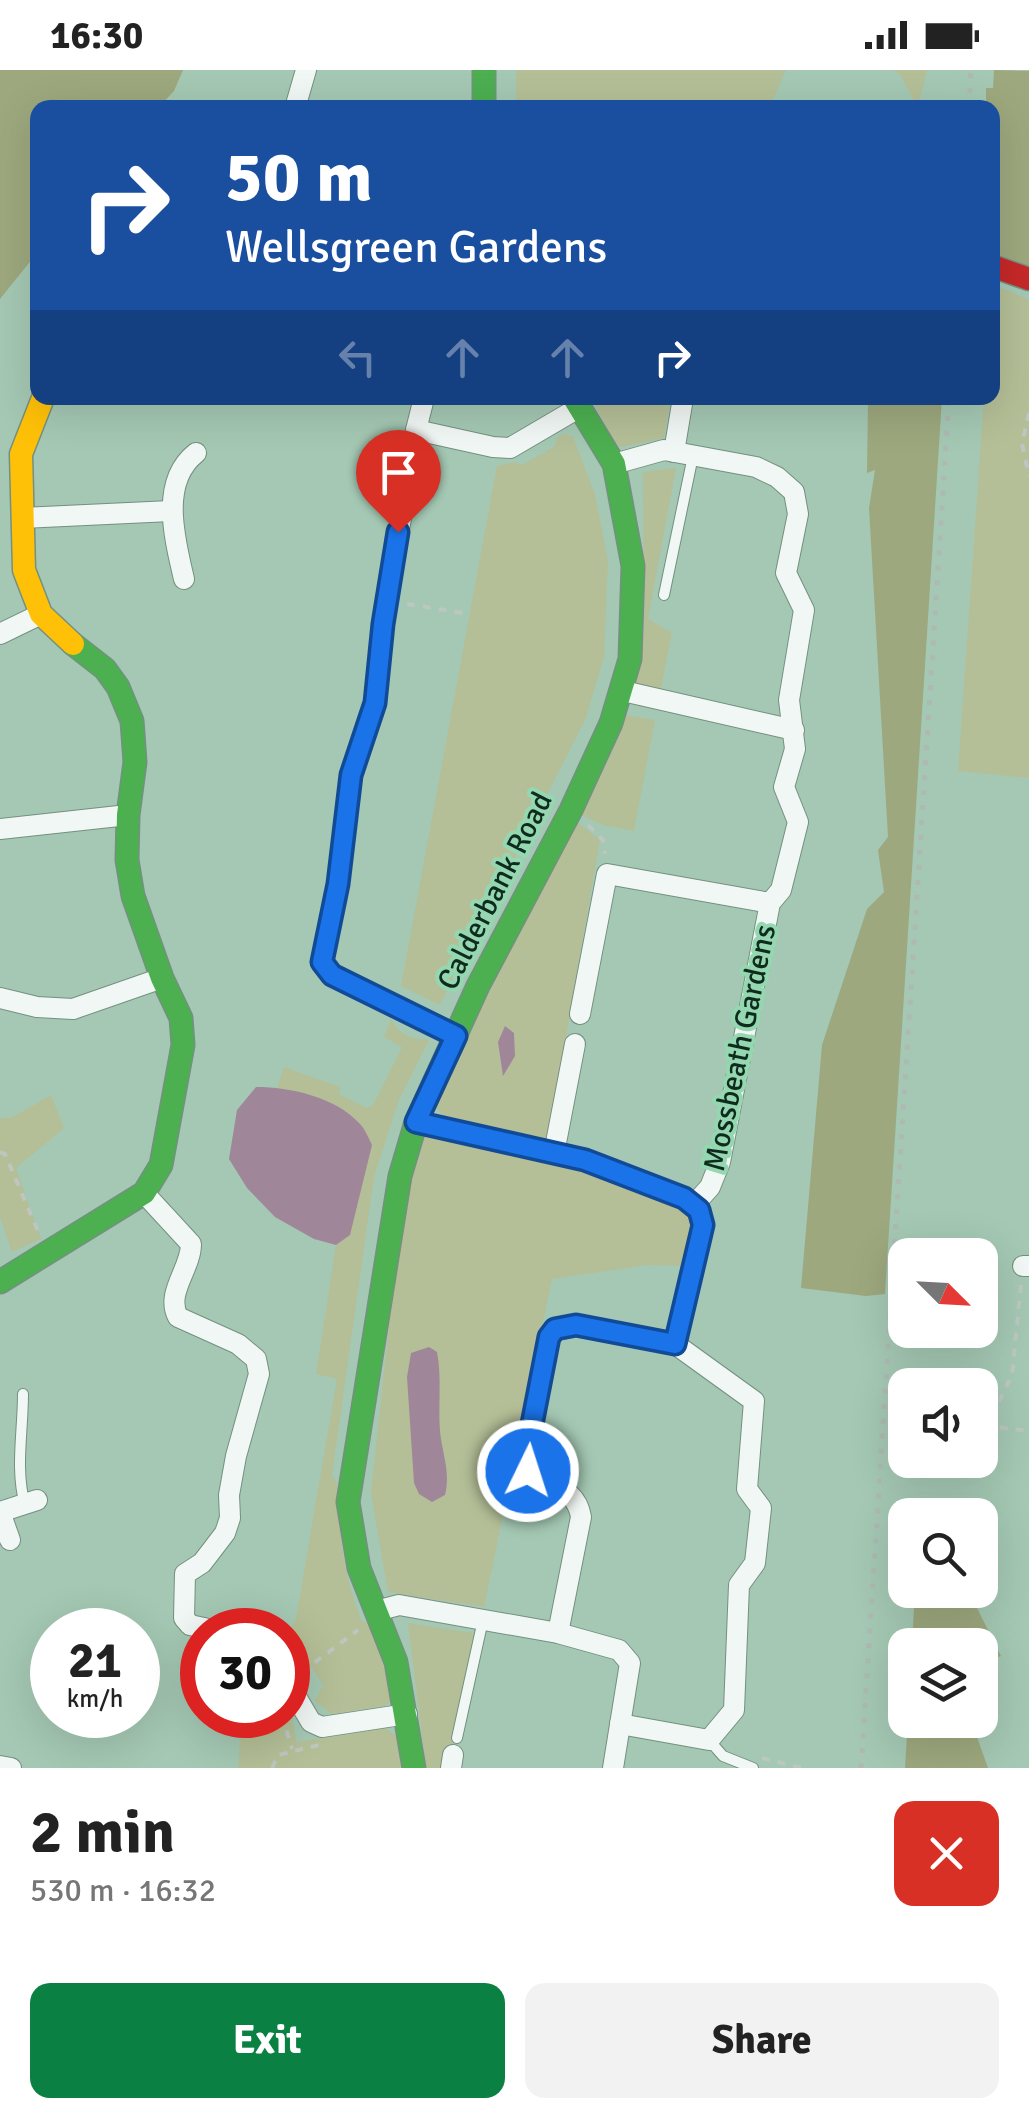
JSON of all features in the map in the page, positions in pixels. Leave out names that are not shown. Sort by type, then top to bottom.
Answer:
[{"type":"street","points":[[297,100],[306,70]]},
{"type":"street","points":[[484,70],[484,100]]},
{"type":"street","points":[[0,1282],[144,1193],[161,1165],[182,1045],[180,1018],[133,896],[128,860],[132,721],[118,688],[105,670],[42,614],[24,570],[21,454],[40,405]]},
{"type":"street","points":[[422,405],[387,600],[375,703],[351,775],[338,884],[322,962],[332,975],[456,1036]]},
{"type":"street","points":[[416,430],[510,448],[573,405]]},
{"type":"street","name":"Calderbank Road","points":[[414,1768],[396,1662],[359,1568],[348,1502],[400,1176],[416,1122],[478,986],[571,810],[622,691],[630,658],[633,566],[614,464],[579,405]]},
{"type":"street","points":[[684,405],[684,453]]},
{"type":"street","name":"Mossbeath Gardens","points":[[614,464],[664,450],[756,467],[777,476],[794,492],[798,514],[786,574],[804,610],[789,700],[794,749],[784,787],[798,822],[782,890],[770,903],[720,1162],[710,1187],[693,1206]]},
{"type":"street","points":[[184,578],[171,511],[186,461],[196,453]]},
{"type":"street","points":[[22,518],[171,511]]},
{"type":"street","points":[[0,634],[42,614]]},
{"type":"street","points":[[622,691],[794,730]]},
{"type":"street","points":[[0,828],[128,815]]},
{"type":"street","points":[[580,1014],[607,874],[770,903]]},
{"type":"street","points":[[0,998],[37,1007],[74,1009],[162,978]]},
{"type":"street","points":[[554,1153],[575,1044]]},
{"type":"street","points":[[416,1122],[585,1160],[684,1198],[699,1210],[703,1225],[675,1344]]},
{"type":"street","points":[[144,1193],[190,1244],[191,1254],[174,1298],[178,1317],[238,1344],[256,1359],[259,1374],[236,1456],[229,1495],[230,1518],[225,1533],[202,1562],[185,1574],[184,1608]]},
{"type":"street","points":[[558,1633],[581,1517],[579,1504],[568,1490],[528,1471],[526,1455],[549,1337],[555,1329],[576,1325],[675,1344],[754,1401],[747,1489],[761,1508],[756,1563],[739,1585],[734,1710],[709,1740],[620,1724]]},
{"type":"street","points":[[10,1540],[0,1512],[30,1502]]},
{"type":"street","points":[[377,1613],[399,1604],[558,1633],[619,1650],[630,1663],[613,1768]]},
{"type":"street","points":[[310,1720],[322,1727],[407,1714]]},
{"type":"street","points":[[0,1766],[11,1768]]},
{"type":"lane","points":[[664,595],[684,453]]},
{"type":"lane","points":[[22,1394],[17,1475],[30,1502]]},
{"type":"lane","points":[[454,1754],[483,1619]]},
{"type":"lane","points":[[709,1740],[724,1756],[752,1768]]},
{"type":"path","points":[[1029,413],[1022,444],[1029,476]]},
{"type":"path","points":[[387,600],[464,613]]},
{"type":"path","points":[[571,810],[603,840],[607,874]]},
{"type":"path","points":[[0,1152],[5,1154],[48,1254]]},
{"type":"path","points":[[1026,1266],[1012,1374],[987,1426],[1029,1430]]},
{"type":"path","points":[[310,1666],[377,1613]]},
{"type":"path","points":[[289,1738],[292,1750]]},
{"type":"green space","points":[[0,70],[183,70],[166,100],[30,100],[30,262],[0,299]]},
{"type":"green space","points":[[516,70],[786,70],[773,100],[516,100]]},
{"type":"green space","points":[[893,70],[927,70],[920,100],[914,100],[899,73]]},
{"type":"green space","points":[[994,70],[1029,71],[1029,272],[1000,258],[1000,100],[986,100],[986,88],[993,88]]},
{"type":"green space","points":[[1000,287],[1029,300],[1029,778],[958,771],[984,405],[1000,405]]},
{"type":"green space","points":[[595,405],[670,405],[664,438],[621,447]]},
{"type":"green space","points":[[868,405],[942,405],[885,1294],[866,1296],[801,1288],[822,1045],[867,909],[884,892],[878,850],[888,837],[869,508],[875,470],[867,473]]},
{"type":"green space","points":[[558,436],[573,437],[595,494],[608,561],[604,656],[586,718],[440,1005],[401,986],[497,466],[514,462],[522,465],[555,446]]},
{"type":"green space","points":[[676,468],[648,619],[672,633],[660,693],[640,688],[635,682],[644,631],[643,472]]},
{"type":"green space","points":[[626,715],[655,720],[634,831],[603,825],[577,813]]},
{"type":"green space","points":[[574,820],[600,840],[548,1140],[444,1117],[434,1105]]},
{"type":"green space","points":[[391,1019],[406,1035],[429,1040],[399,1100],[374,1177],[332,1475],[337,1483],[350,1585],[361,1620],[371,1625],[394,1701],[332,1714],[315,1701],[323,1685],[310,1665],[310,1608],[298,1608],[337,1379],[316,1374],[336,1245],[350,1235],[277,1088],[284,1067],[340,1087],[339,1094],[367,1108],[373,1105],[402,1047],[384,1037]]},
{"type":"green space","points":[[51,1095],[64,1128],[16,1168],[41,1239],[12,1252],[0,1217],[0,1118],[11,1118]]},
{"type":"green space","points":[[423,1131],[587,1165],[683,1203],[696,1216],[690,1266],[648,1265],[552,1279],[484,1607],[388,1592],[371,1493],[398,1240]]},
{"type":"green space","points":[[914,1608],[977,1608],[987,1628],[913,1628]]},
{"type":"green space","points":[[408,1623],[478,1634],[448,1768],[426,1768]]},
{"type":"green space","points":[[386,1728],[398,1738],[401,1768],[238,1768],[240,1740],[296,1738],[297,1742]]},
{"type":"green space","points":[[907,1738],[977,1738],[988,1768],[905,1768]]},
{"type":"shaded area","points":[[505,1026],[514,1033],[515,1056],[503,1076],[498,1042]]},
{"type":"shaded area","points":[[256,1087],[326,1100],[350,1115],[367,1134],[372,1145],[350,1235],[336,1245],[314,1239],[275,1217],[247,1188],[229,1159],[237,1110]]},
{"type":"shaded area","points":[[429,1347],[437,1352],[440,1431],[447,1479],[445,1495],[432,1502],[419,1494],[414,1483],[407,1377],[411,1353]]},
{"type":"railway","points":[[969,100],[971,70]]},
{"type":"railway","points":[[861,1768],[949,405]]},
{"type":"traffic: fast","points":[[484,70],[484,100]]},
{"type":"traffic: fast","points":[[414,1768],[396,1662],[359,1568],[348,1502],[400,1176],[416,1122],[478,986],[571,810],[611,723],[630,659],[633,566],[614,464],[578,405]]},
{"type":"traffic: fast","points":[[0,1282],[144,1193],[161,1165],[183,1045],[181,1018],[162,978],[133,896],[127,860],[135,762],[132,721],[118,687],[105,669],[73,644]]},
{"type":"traffic: slow","points":[[40,405],[21,454],[24,570],[41,614],[73,644]]},
{"type":"traffic: jam","points":[[1000,269],[1029,279]]},
{"type":"route","points":[[398,532],[375,703],[351,775],[338,884],[322,962],[332,975],[456,1036],[416,1122],[585,1160],[684,1198],[699,1210],[703,1225],[675,1344],[576,1325],[555,1329],[549,1337],[526,1455],[528,1471]]}]
